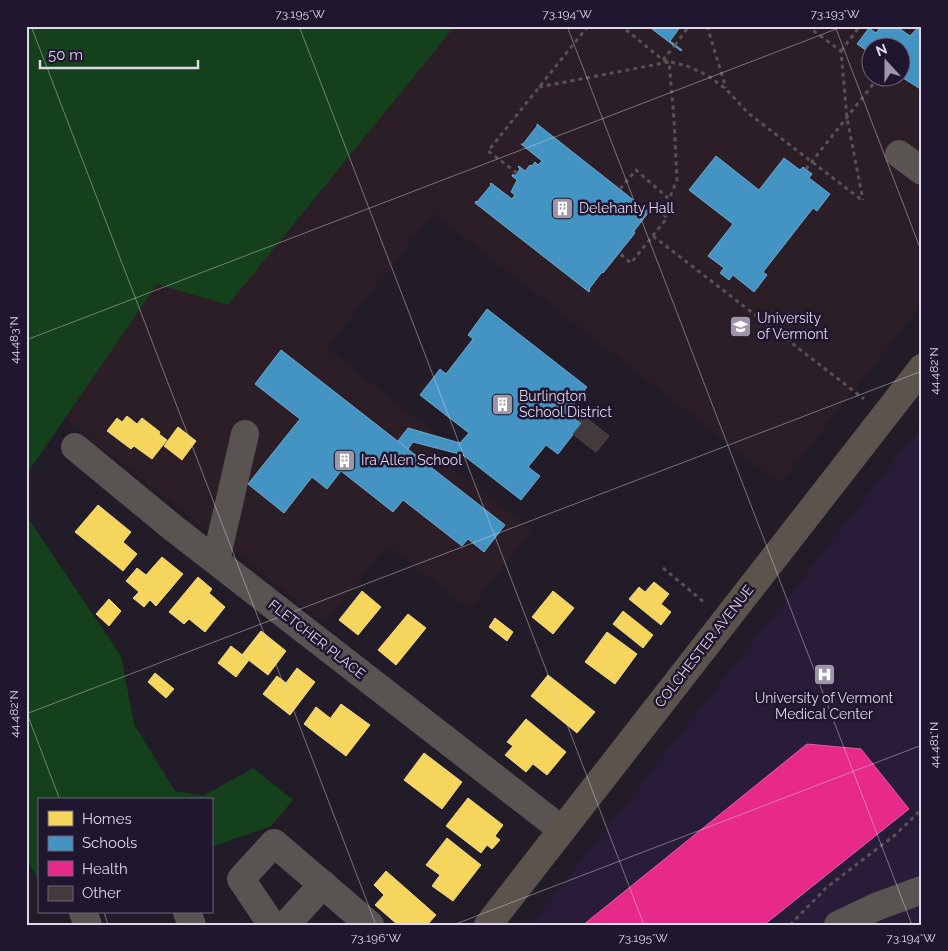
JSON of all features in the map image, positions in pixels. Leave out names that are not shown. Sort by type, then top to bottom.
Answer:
[{"type":"main road","name":"COLCHESTER AVENUE","points":[[488,925],[922,368]]},
{"type":"street","points":[[899,154],[922,171]]},
{"type":"street","points":[[216,560],[246,434]]},
{"type":"street","name":"FLETCHER PLACE","points":[[75,447],[216,560],[561,829]]},
{"type":"street","points":[[272,925],[241,879],[274,843],[370,925]]},
{"type":"street","points":[[286,925],[322,884]]},
{"type":"street","points":[[838,925],[878,906],[922,890]]},
{"type":"path","points":[[517,173],[488,150],[588,26]]},
{"type":"path","points":[[619,26],[663,60],[687,66],[707,74],[726,89],[748,112],[863,201],[847,118],[841,51],[860,26]]},
{"type":"path","points":[[663,60],[689,26]]},
{"type":"path","points":[[708,26],[726,89]]},
{"type":"path","points":[[807,26],[841,51]]},
{"type":"path","points":[[539,87],[669,62]]},
{"type":"path","points":[[618,252],[631,263],[667,218],[663,214],[677,180],[669,62]]},
{"type":"path","points":[[806,169],[870,88]]},
{"type":"path","points":[[620,189],[636,170],[668,198]]},
{"type":"path","points":[[653,236],[864,399]]},
{"type":"path","points":[[664,568],[705,603]]},
{"type":"path","points":[[790,925],[826,888],[896,835],[922,808]]},
{"type":"shaded area","name":"University of Vermont","points":[[454,26],[922,26],[922,304],[780,484],[433,213],[327,348],[447,443],[437,456],[532,530],[470,609],[387,545],[325,623],[26,388],[180,231],[276,246]]},
{"type":"shaded area","name":"University of Vermont Medical Center","points":[[922,426],[922,925],[531,925]]},
{"type":"green space","points":[[26,26],[455,26],[228,305],[157,284],[26,475]]},
{"type":"green space","points":[[26,515],[121,656],[134,724],[175,791],[203,796],[253,768],[293,800],[271,826],[212,847],[212,798],[38,798],[38,878],[26,859]]},
{"type":"building: Homes","points":[[127,416],[137,424],[142,418],[167,440],[152,459],[134,446],[131,449],[107,431],[117,418],[122,422]]},
{"type":"building: Homes","points":[[178,427],[196,441],[182,460],[164,446]]},
{"type":"building: Homes","points":[[98,505],[131,532],[123,542],[137,554],[123,571],[75,532]]},
{"type":"building: Homes","points":[[162,557],[183,574],[156,606],[150,600],[144,607],[133,598],[139,592],[126,581],[137,568],[146,575]]},
{"type":"building: Homes","points":[[198,577],[212,589],[209,593],[225,607],[205,632],[189,619],[184,624],[169,612]]},
{"type":"building: Homes","points":[[654,582],[669,594],[661,604],[671,612],[661,625],[629,599],[639,587],[645,592]]},
{"type":"building: Homes","points":[[362,591],[381,607],[358,635],[339,620]]},
{"type":"building: Homes","points":[[553,591],[574,608],[553,634],[532,617]]},
{"type":"building: Homes","points":[[109,599],[121,611],[109,626],[96,614]]},
{"type":"building: Homes","points":[[623,611],[653,635],[643,648],[613,624]]},
{"type":"building: Homes","points":[[408,614],[426,628],[396,665],[378,650]]},
{"type":"building: Homes","points":[[495,618],[513,632],[507,641],[489,627]]},
{"type":"building: Homes","points":[[261,631],[286,651],[268,675],[242,655]]},
{"type":"building: Homes","points":[[607,632],[637,654],[615,684],[585,662]]},
{"type":"building: Homes","points":[[231,646],[249,660],[236,677],[218,663]]},
{"type":"building: Homes","points":[[297,668],[315,682],[290,715],[263,694],[277,676],[286,683]]},
{"type":"building: Homes","points":[[155,673],[174,689],[166,698],[148,682]]},
{"type":"building: Homes","points":[[548,675],[595,712],[577,733],[531,696]]},
{"type":"building: Homes","points":[[341,704],[370,725],[346,756],[318,735]]},
{"type":"building: Homes","points":[[316,707],[330,718],[318,735],[304,724]]},
{"type":"building: Homes","points":[[526,719],[566,752],[547,775],[533,764],[526,772],[505,755],[513,746],[507,742]]},
{"type":"building: Homes","points":[[424,753],[462,782],[442,809],[404,780]]},
{"type":"building: Homes","points":[[468,798],[503,825],[495,836],[500,840],[492,849],[487,845],[481,853],[446,826]]},
{"type":"building: Homes","points":[[447,838],[481,865],[453,901],[432,886],[440,875],[426,865]]},
{"type":"building: Homes","points":[[386,871],[436,915],[427,925],[398,925],[375,905],[384,895],[374,885]]},
{"type":"building: Schools","points":[[648,26],[681,26],[670,41],[682,50],[681,51]]},
{"type":"building: Schools","points":[[881,26],[896,26],[910,36],[919,26],[922,26],[922,90],[910,82],[910,38],[862,38],[869,28],[876,33]]},
{"type":"building: Schools","name":"Delehanty Hall","points":[[537,124],[650,213],[648,213],[634,231],[635,233],[602,272],[589,289],[589,292],[475,203],[491,183],[512,199],[515,195],[511,192],[517,180],[512,176],[513,174],[515,176],[520,169],[518,167],[525,171],[535,162],[538,165],[542,161],[521,144],[523,144]]},
{"type":"building: Schools","points":[[716,156],[759,190],[784,158],[800,170],[803,167],[812,174],[809,178],[830,194],[817,211],[813,208],[763,272],[767,275],[754,292],[733,275],[729,280],[720,273],[724,268],[708,256],[733,224],[689,190]]},
{"type":"building: Schools","name":"Burlington School District","points":[[487,309],[587,387],[568,412],[582,423],[558,454],[546,445],[528,467],[540,476],[521,500],[463,455],[413,442],[408,449],[398,441],[408,428],[460,443],[469,433],[420,395],[440,369],[446,374],[473,339],[468,335]]},
{"type":"building: Schools","name":"Ira Allen School","points":[[281,350],[505,525],[484,552],[468,539],[462,546],[403,500],[393,512],[341,471],[327,489],[312,477],[284,513],[248,484],[300,419],[255,384]]},
{"type":"building: Health","points":[[807,744],[861,749],[909,809],[764,925],[583,925]]},
{"type":"building: Other","points":[[580,413],[609,436],[596,452],[573,434],[582,423],[576,419]]},
{"type":"place","name":"Delehanty Hall","points":[[563,208]]},
{"type":"place","name":"University of Vermont","points":[[741,326]]},
{"type":"place","name":"Burlington School District","points":[[503,404]]},
{"type":"place","name":"Ira Allen School","points":[[345,460]]},
{"type":"place","name":"University of Vermont Medical Center","points":[[824,675]]}]
